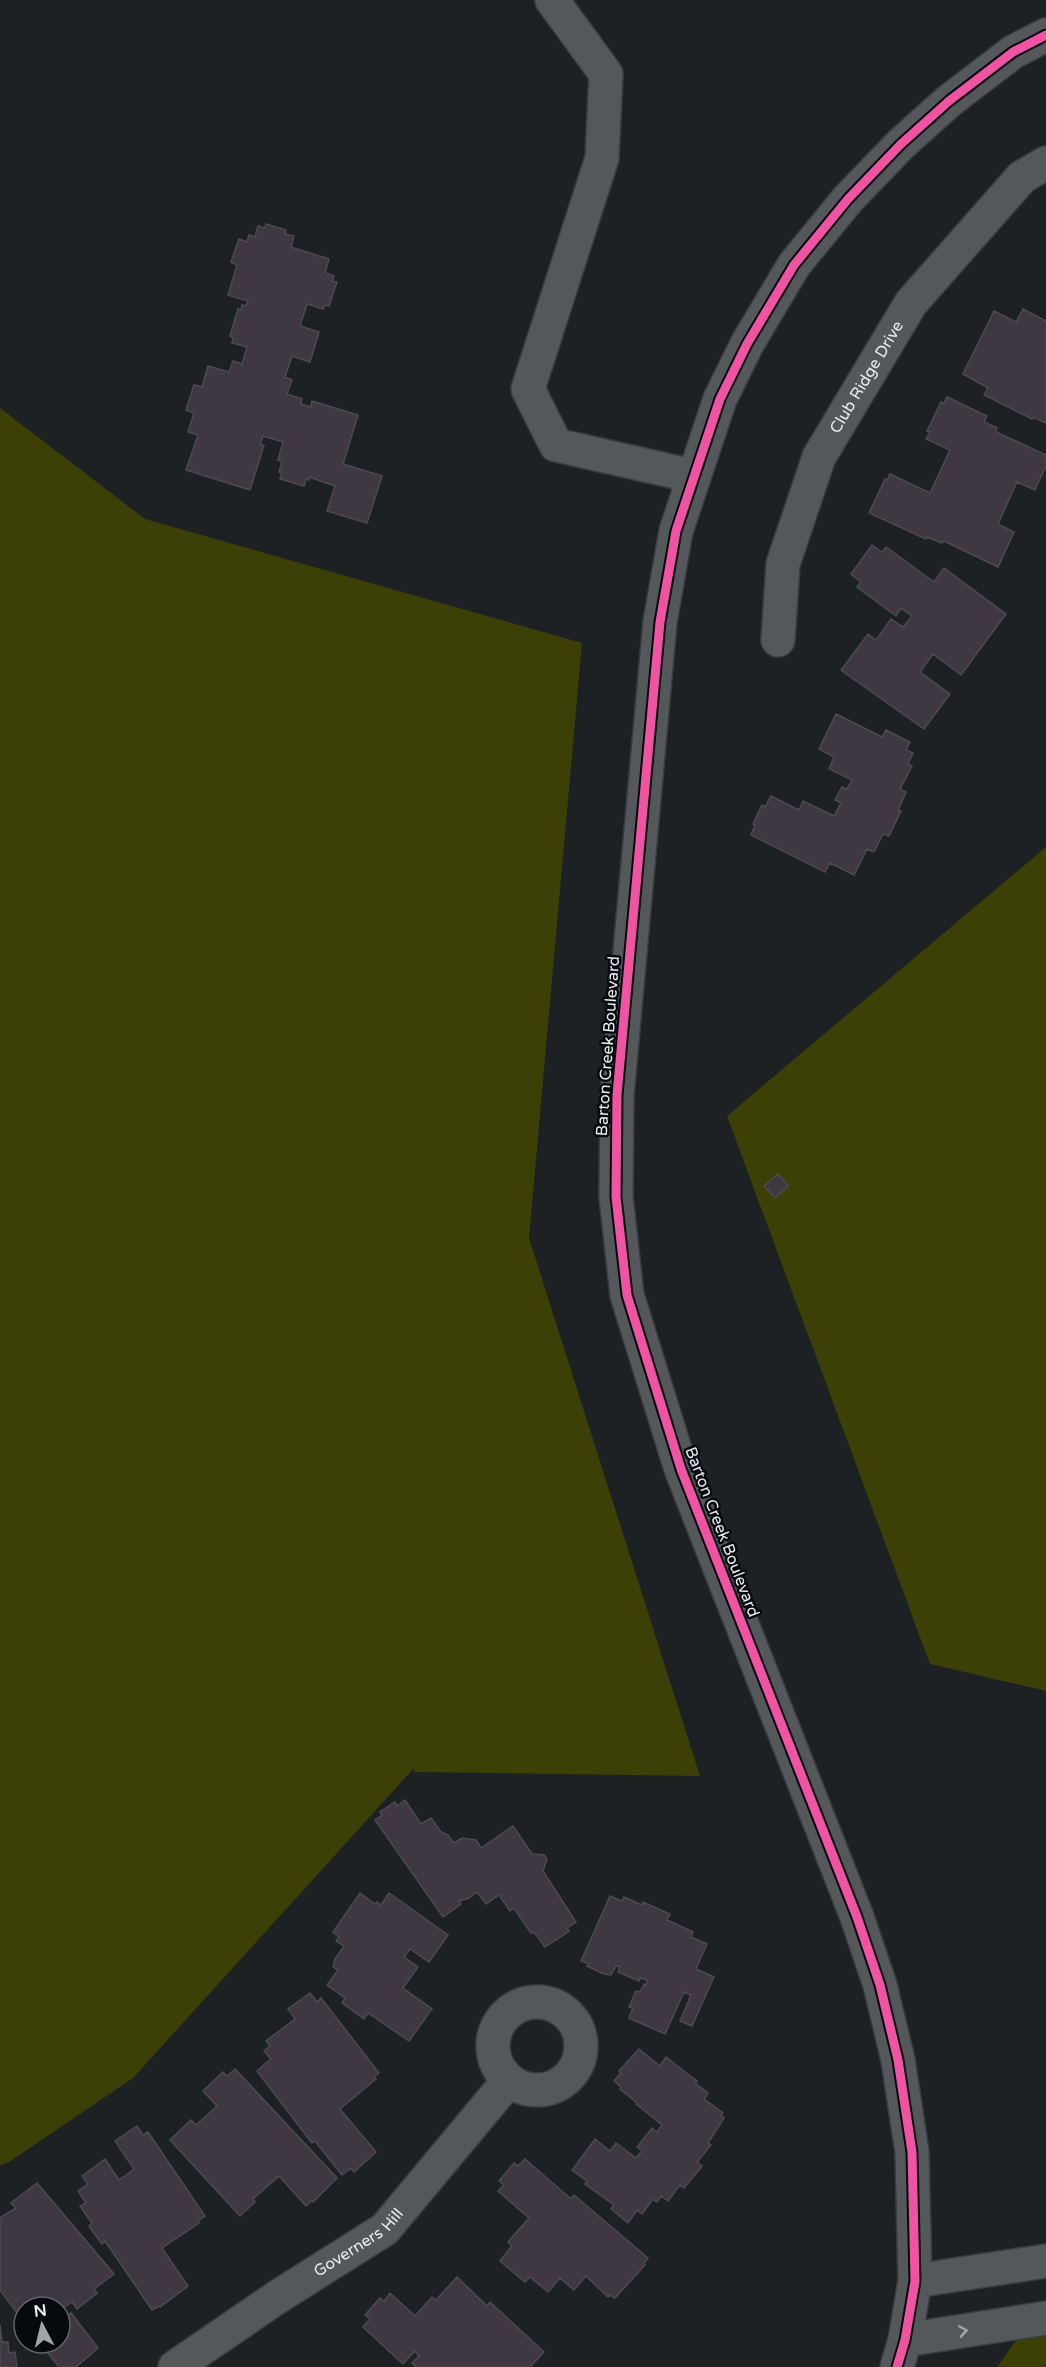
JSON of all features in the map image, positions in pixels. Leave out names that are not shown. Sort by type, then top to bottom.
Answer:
[{"type":"street","points":[[552,0],[606,74],[602,158],[528,389],[556,445],[693,477]]},
{"type":"street","name":"Barton Creek Boulevard","points":[[901,2354],[915,2281],[912,2152],[898,2060],[880,1985],[857,1917],[681,1469],[627,1295],[616,1197],[617,1095],[660,622],[676,531],[720,399],[747,344],[794,265],[848,199],[901,144],[949,101],[1014,52],[1046,35]]},
{"type":"street","name":"Club Ridge Drive","points":[[778,640],[783,564],[819,457],[911,303],[1022,177],[1046,163]]},
{"type":"street","name":"Governers Hill","points":[[175,2367],[276,2298],[385,2229],[509,2080]]},
{"type":"street","points":[[915,2281],[1046,2261]]},
{"type":"street","points":[[901,2354],[1046,2318]]},
{"type":"green space","points":[[0,408],[145,519],[582,643],[529,1238],[700,1776],[414,1772],[414,1768],[133,2078],[9,2162],[0,2165]]},
{"type":"green space","points":[[1046,847],[1046,1691],[930,1664],[727,1116]]},
{"type":"green space","points":[[1046,2330],[1046,2367],[997,2367],[1022,2332]]},
{"type":"building","points":[[266,224],[286,230],[285,234],[294,236],[291,247],[329,259],[325,273],[334,276],[332,281],[337,282],[329,306],[325,305],[323,309],[307,304],[300,326],[319,332],[310,362],[292,356],[285,377],[292,380],[287,394],[302,399],[301,404],[311,407],[312,401],[358,415],[343,464],[382,476],[367,523],[327,511],[335,486],[309,477],[304,486],[280,479],[282,461],[278,460],[283,442],[263,436],[260,445],[264,445],[250,490],[186,470],[198,435],[188,432],[194,413],[186,410],[194,385],[202,387],[208,366],[229,372],[233,361],[242,364],[247,347],[232,343],[233,338],[230,336],[238,309],[241,310],[242,305],[246,306],[248,301],[228,295],[237,265],[231,262],[239,239],[247,242],[249,235],[255,237],[258,226],[265,228]]},
{"type":"building","points":[[1023,309],[1046,321],[1046,423],[1033,417],[1032,419],[984,395],[988,388],[963,374],[994,311],[1016,322]]},
{"type":"building","points":[[947,397],[987,416],[984,422],[997,428],[996,432],[1046,455],[1046,466],[1035,490],[1017,482],[998,524],[1014,532],[998,567],[944,541],[942,543],[927,537],[926,539],[869,513],[885,479],[887,480],[890,474],[930,493],[950,450],[926,439],[930,432],[927,431],[941,402],[944,403]]},
{"type":"building","points":[[872,545],[882,552],[886,547],[934,582],[944,568],[1006,614],[961,675],[933,654],[920,672],[950,694],[924,729],[841,670],[868,634],[876,640],[891,619],[903,627],[912,616],[901,608],[896,616],[857,587],[861,582],[851,574]]},
{"type":"building","points":[[836,714],[882,737],[886,730],[910,742],[906,750],[913,753],[908,764],[912,766],[900,789],[906,792],[898,810],[901,811],[889,836],[883,834],[874,852],[867,849],[854,875],[830,863],[825,872],[751,835],[755,825],[753,824],[762,805],[765,807],[771,796],[799,810],[803,801],[834,816],[841,803],[835,800],[842,787],[847,789],[852,780],[829,769],[834,757],[819,749]]},
{"type":"building","points":[[778,1174],[788,1186],[775,1198],[764,1186]]},
{"type":"building","points":[[405,1800],[421,1824],[431,1818],[441,1832],[448,1835],[454,1843],[462,1838],[476,1840],[481,1848],[513,1826],[532,1854],[544,1855],[547,1859],[543,1871],[576,1922],[567,1928],[569,1931],[545,1947],[534,1932],[531,1933],[514,1908],[510,1911],[499,1895],[486,1904],[477,1892],[459,1901],[461,1904],[443,1917],[375,1820],[382,1815],[380,1812],[395,1802],[397,1806]]},
{"type":"building","points":[[360,1893],[375,1904],[377,1902],[381,1905],[389,1893],[448,1935],[429,1962],[410,1949],[404,1957],[418,1967],[403,1988],[432,2009],[409,2041],[368,2013],[364,2019],[342,2003],[345,1998],[327,1985],[338,1970],[333,1967],[335,1959],[344,1946],[336,1941],[339,1937],[333,1932]]},
{"type":"building","points":[[610,1896],[622,1901],[624,1897],[642,1905],[643,1902],[670,1914],[667,1920],[693,1932],[691,1937],[707,1944],[696,1969],[714,1977],[692,2026],[680,2021],[691,1995],[684,1992],[665,2034],[629,2018],[633,2008],[629,2007],[636,1991],[640,1992],[648,1981],[640,1977],[639,1981],[618,1972],[620,1967],[616,1966],[611,1975],[604,1974],[581,1961]]},
{"type":"building","points":[[310,1993],[317,2002],[321,1998],[379,2073],[374,2077],[376,2079],[340,2109],[376,2152],[354,2172],[351,2168],[342,2175],[315,2141],[312,2143],[257,2071],[271,2059],[264,2051],[270,2046],[266,2041],[295,2019],[288,2009]]},
{"type":"building","points":[[639,2049],[660,2066],[666,2057],[697,2081],[695,2083],[708,2093],[704,2099],[723,2113],[721,2116],[724,2118],[708,2143],[711,2145],[697,2162],[702,2166],[684,2188],[680,2185],[668,2201],[661,2196],[657,2202],[653,2199],[642,2214],[637,2210],[628,2223],[611,2209],[614,2205],[585,2184],[587,2181],[572,2170],[595,2139],[610,2151],[616,2143],[636,2158],[642,2151],[637,2147],[652,2128],[657,2132],[662,2125],[636,2104],[614,2081],[621,2073],[619,2071]]},
{"type":"building","points":[[235,2069],[337,2178],[306,2206],[279,2176],[253,2199],[255,2202],[240,2216],[170,2140],[191,2120],[196,2125],[217,2106],[203,2091],[223,2072],[227,2076]]},
{"type":"building","points":[[137,2126],[143,2135],[148,2132],[205,2216],[198,2221],[199,2223],[162,2248],[188,2286],[160,2307],[152,2310],[105,2241],[102,2244],[89,2226],[92,2223],[80,2206],[86,2203],[78,2191],[88,2184],[82,2176],[105,2159],[119,2180],[134,2169],[115,2141]]},
{"type":"building","points":[[525,2159],[571,2199],[574,2195],[648,2258],[645,2265],[615,2298],[610,2295],[608,2297],[586,2276],[574,2290],[560,2278],[548,2292],[530,2277],[525,2282],[500,2261],[512,2246],[508,2242],[529,2218],[498,2191],[504,2185],[499,2181],[514,2163],[518,2166]]},
{"type":"building","points":[[37,2183],[114,2274],[94,2289],[97,2293],[77,2309],[72,2302],[72,2295],[12,2295],[12,2306],[0,2290],[0,2218],[16,2208],[11,2203]]},
{"type":"building","points":[[457,2277],[487,2306],[490,2302],[544,2352],[530,2367],[416,2367],[412,2363],[419,2356],[415,2351],[403,2364],[363,2327],[370,2319],[365,2315],[380,2298],[384,2301],[390,2293],[415,2316],[432,2297],[436,2300]]},
{"type":"building","points":[[72,2314],[98,2348],[76,2367],[59,2367],[50,2355],[72,2355]]},
{"type":"building","points":[[0,2325],[2,2342],[8,2342],[9,2353],[15,2355],[17,2367],[0,2367]]},
{"type":"cycle path","points":[[897,2367],[905,2340],[915,2281],[912,2152],[898,2060],[880,1985],[857,1917],[681,1469],[627,1295],[616,1197],[617,1095],[660,622],[676,531],[720,399],[747,344],[794,265],[848,199],[901,144],[949,101],[1013,52],[1046,35]]}]
